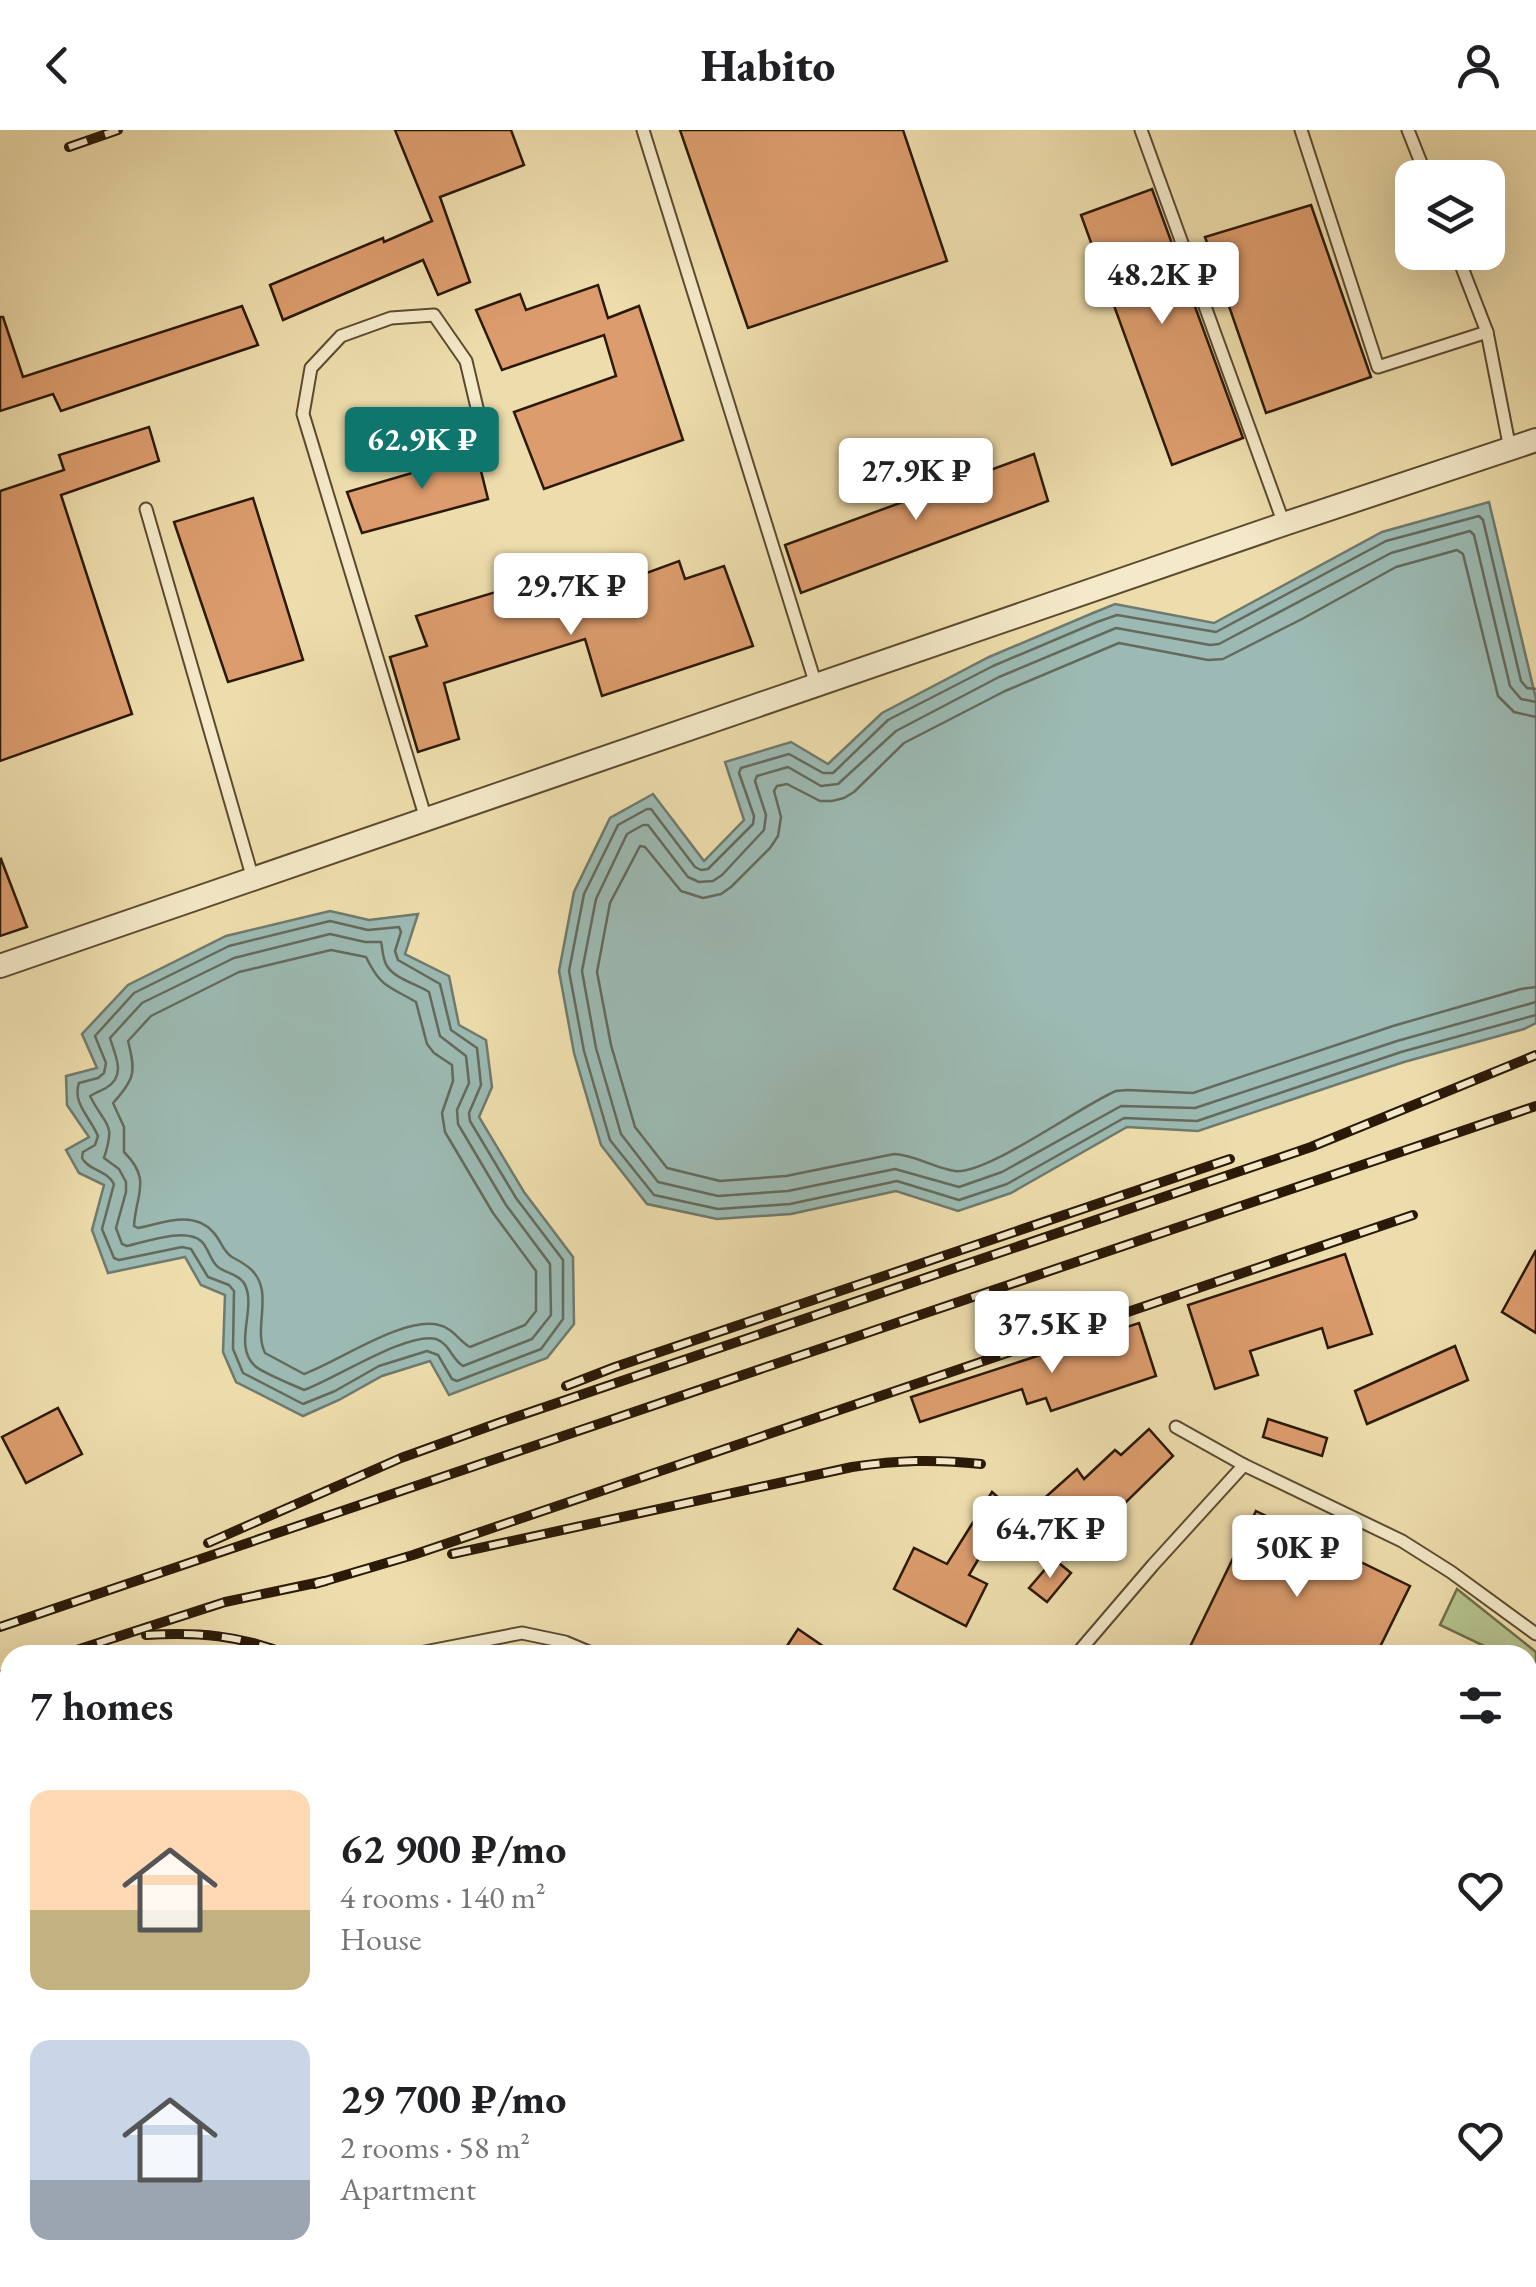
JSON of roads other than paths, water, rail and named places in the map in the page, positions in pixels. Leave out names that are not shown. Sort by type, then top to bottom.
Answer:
[{"type":"street","points":[[0,966],[1536,440]]},
{"type":"lane","points":[[643,130],[816,685]]},
{"type":"lane","points":[[1141,130],[1284,524]]},
{"type":"lane","points":[[1301,130],[1378,367],[1487,332]]},
{"type":"lane","points":[[1408,130],[1420,160]]},
{"type":"lane","points":[[1463,270],[1487,332],[1510,449]]},
{"type":"lane","points":[[385,446],[478,412],[466,360],[434,316],[390,318],[341,336],[311,368],[303,414],[426,819]]},
{"type":"lane","points":[[146,508],[253,879]]},
{"type":"lane","points":[[1176,1427],[1402,1540],[1536,1634]]},
{"type":"lane","points":[[1085,1645],[1244,1464]]},
{"type":"lane","points":[[460,1645],[522,1633],[571,1645]]},
{"type":"water","points":[[1489,502],[1536,699],[1536,1023],[1404,1062],[1198,1131],[1127,1127],[1011,1193],[958,1211],[896,1191],[791,1214],[717,1219],[647,1204],[601,1145],[574,1053],[559,971],[574,892],[610,818],[653,794],[704,861],[744,820],[725,762],[791,742],[828,764],[882,713],[989,657],[1115,604],[1214,623],[1382,532]]},
{"type":"water","points":[[330,911],[369,920],[418,914],[405,954],[449,976],[459,1025],[486,1040],[492,1087],[479,1117],[524,1192],[573,1257],[574,1324],[547,1358],[449,1395],[430,1361],[382,1376],[303,1416],[236,1382],[223,1352],[225,1295],[201,1285],[185,1257],[108,1273],[92,1230],[104,1185],[79,1173],[66,1150],[89,1137],[67,1105],[66,1076],[97,1068],[82,1034],[128,985],[226,936]]},
{"type":"railway","points":[[69,147],[118,130]]},
{"type":"railway","points":[[208,1543],[401,1458],[1311,1147],[1536,1055]]},
{"type":"railway","points":[[0,1627],[1536,1106]]},
{"type":"railway","points":[[566,1386],[1230,1159]]},
{"type":"railway","points":[[315,1584],[413,1555],[1413,1215]]},
{"type":"railway","points":[[452,1554],[852,1467],[917,1461],[981,1464]]},
{"type":"railway","points":[[92,1645],[225,1602],[325,1581]]},
{"type":"railway","points":[[146,1635],[218,1636],[259,1645]]}]
